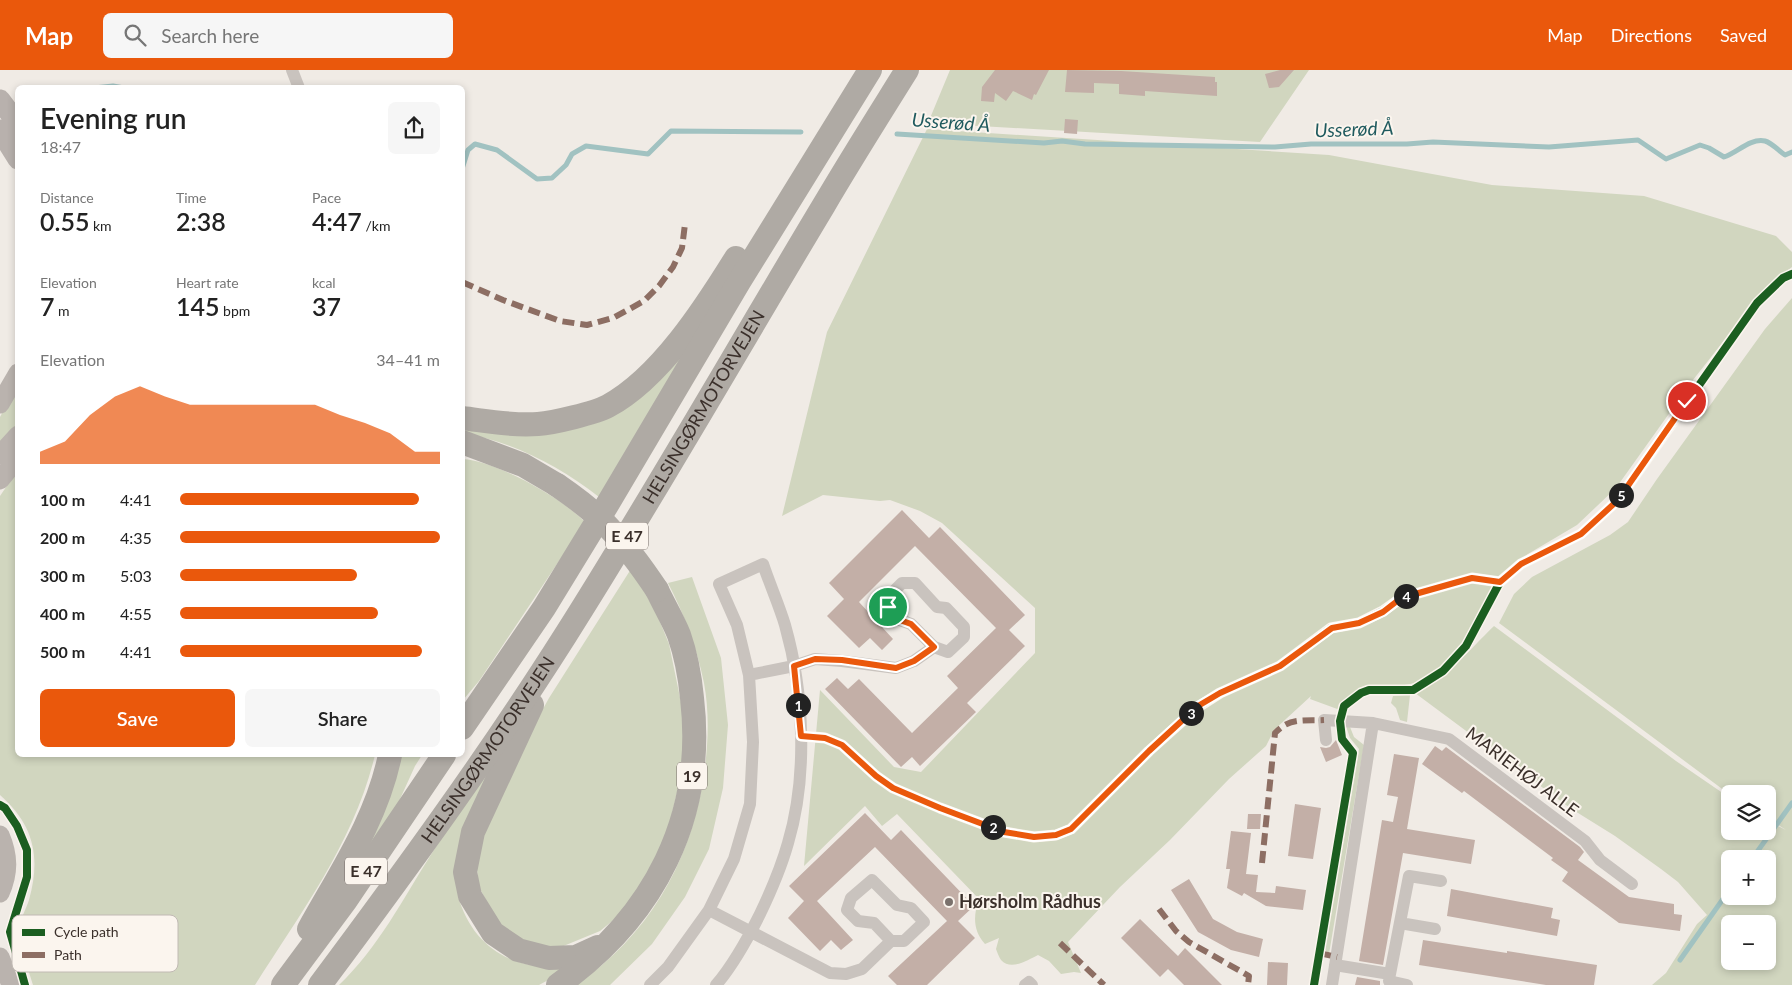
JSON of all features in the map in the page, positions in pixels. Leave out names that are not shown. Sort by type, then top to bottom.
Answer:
[{"type":"highway","points":[[465,418],[501,423],[539,424],[581,415],[610,405],[658,367],[729,270],[827,112],[861,70]]},
{"type":"highway","name":"HELSINGØRMOTORVEJEN","points":[[465,724],[544,608],[608,506],[739,282],[870,70]]},
{"type":"highway","name":"HELSINGØRMOTORVEJEN","points":[[320,985],[369,920],[476,769],[564,637],[635,523],[826,201],[907,70]]},
{"type":"highway","name":"19","points":[[465,443],[523,465],[557,484],[610,528],[635,558],[657,590],[679,635],[690,678],[695,720],[694,766],[686,809],[671,851],[651,889],[632,917],[581,968],[558,985]]},
{"type":"highway","points":[[465,450],[493,453]]},
{"type":"highway","points":[[564,637],[473,832],[465,872],[470,896],[493,933],[518,950],[549,958],[576,957],[606,943]]},
{"type":"highway","points":[[277,985],[365,830],[380,791],[389,757]]},
{"type":"highway","name":"HELSINGØRMOTORVEJEN","points":[[283,985],[346,900],[443,757]]},
{"type":"main road","points":[[0,100],[15,120]]},
{"type":"main road","points":[[0,130],[15,154]]},
{"type":"street","points":[[292,70],[298,85]]},
{"type":"street","points":[[0,404],[15,378]]},
{"type":"street","points":[[0,454],[15,438]]},
{"type":"street","points":[[0,480],[15,462]]},
{"type":"street","points":[[650,985],[668,967],[710,910],[734,859],[750,804],[753,742],[749,675],[736,625],[719,584],[763,564],[785,624],[794,666],[801,736],[798,794],[789,843],[773,888],[751,932],[716,985]]},
{"type":"street","points":[[902,583],[915,583],[937,606],[946,608],[964,627],[964,637],[948,652],[934,647],[911,624],[900,620],[888,607],[888,597],[902,583]]},
{"type":"street","points":[[749,675],[794,666],[815,659],[842,660],[896,668],[914,661],[934,647]]},
{"type":"street","name":"MARIEHØJ ALLE","points":[[1326,740],[1324,720],[1374,724],[1449,739],[1585,840],[1600,860],[1632,884]]},
{"type":"street","points":[[1332,985],[1374,724]]},
{"type":"street","points":[[0,835],[6,848],[8,864],[6,881],[0,893]]},
{"type":"street","points":[[1407,985],[1389,981],[1410,876],[1441,881]]},
{"type":"street","points":[[710,910],[830,973],[846,974],[862,969],[891,941],[904,941],[924,922],[911,908],[897,905],[872,880],[851,898],[847,910],[858,922],[874,922],[891,941]]},
{"type":"street","points":[[1400,923],[1435,929]]},
{"type":"street","points":[[0,957],[11,985]]},
{"type":"street","points":[[1335,965],[1390,974]]},
{"type":"street","points":[[1025,985],[1028,982],[1032,985]]},
{"type":"green space","points":[[950,70],[1309,70],[1260,142],[928,123]]},
{"type":"green space","points":[[927,129],[1329,155],[1492,185],[1644,196],[1776,236],[1792,252],[1792,267],[1766,287],[1693,380],[1616,488],[1577,525],[1528,554],[1493,585],[1475,621],[1448,661],[1434,673],[1415,683],[1389,688],[1374,686],[1362,688],[1349,696],[1340,710],[1310,699],[1311,696],[1274,730],[1266,746],[1229,779],[1170,840],[1120,887],[1068,942],[1081,973],[1061,974],[1049,961],[1038,955],[1014,965],[1001,960],[996,949],[999,938],[985,944],[976,929],[975,917],[979,899],[897,814],[882,826],[865,806],[804,866],[820,690],[894,767],[921,772],[1035,653],[1035,608],[942,523],[920,511],[890,500],[880,501],[823,495],[782,516],[827,332]]},
{"type":"green space","points":[[1792,298],[1792,985],[1652,985],[1666,973],[1697,924],[1707,915],[1678,882],[1661,869],[1615,836],[1570,808],[1415,693],[1427,687],[1447,672],[1494,626],[1676,761],[1721,792],[1721,840],[1776,840],[1776,825],[1786,830],[1776,823],[1776,785],[1721,785],[1721,788],[1499,623],[1514,594],[1532,577],[1610,535],[1628,522],[1765,329]]},
{"type":"green space","points":[[699,328],[599,497],[568,475],[535,457],[500,442],[465,433],[465,424],[559,430]]},
{"type":"green space","points":[[15,389],[15,428],[0,445],[0,417]]},
{"type":"green space","points":[[465,459],[493,466],[528,482],[561,502],[585,522],[479,681],[465,698]]},
{"type":"green space","points":[[15,474],[15,757],[374,757],[366,787],[354,817],[325,875],[255,985],[33,985],[29,972],[178,972],[178,915],[24,915],[33,884],[34,856],[32,843],[21,818],[0,795],[0,496]]},
{"type":"green space","points":[[631,569],[656,612],[669,644],[684,717],[684,764],[667,834],[638,891],[617,917],[600,931],[561,947],[538,947],[503,932],[479,887],[476,861],[480,838],[522,747],[549,698]]},
{"type":"green space","points":[[692,577],[721,658],[728,725],[723,788],[709,849],[685,897],[652,944],[610,985],[576,985],[602,965],[644,921],[661,896],[675,870],[687,842],[696,812],[706,757],[708,720],[706,695],[694,644],[685,619],[668,583]]},
{"type":"green space","points":[[1410,695],[1407,722],[1400,720],[1396,708],[1391,703],[1393,696]]},
{"type":"green space","points":[[1346,726],[1350,727],[1354,737],[1364,745],[1329,954],[1325,950],[1359,749],[1350,738]]},
{"type":"green space","points":[[400,757],[421,757],[395,810],[367,849]]},
{"type":"green space","points":[[497,758],[458,896],[464,914],[473,929],[497,952],[527,964],[563,966],[552,978],[539,985],[339,985],[353,971],[378,939],[440,841]]},
{"type":"building","points":[[995,70],[1049,70],[1032,100],[1013,91],[1006,101],[995,93],[994,102],[981,101],[982,87]]},
{"type":"building","points":[[1067,70],[1121,71],[1215,77],[1217,96],[1145,91],[1145,96],[1119,94],[1119,84],[1094,83],[1094,93],[1065,92]]},
{"type":"building","points":[[1280,70],[1294,70],[1279,87],[1269,88],[1265,74]]},
{"type":"building","points":[[1065,119],[1078,120],[1077,134],[1064,133]]},
{"type":"building","points":[[902,510],[929,538],[940,527],[1025,615],[1009,630],[1025,646],[967,703],[976,712],[920,766],[912,757],[901,767],[825,689],[837,678],[848,689],[859,679],[912,733],[958,688],[947,676],[996,628],[915,546],[859,602],[893,639],[882,650],[870,638],[859,648],[827,616],[844,599],[829,583]]},
{"type":"building","points":[[1336,740],[1342,755],[1326,762],[1320,747],[1330,747]]},
{"type":"building","points":[[1435,746],[1442,751],[1446,747],[1580,847],[1584,852],[1578,860],[1629,897],[1674,904],[1674,914],[1682,915],[1680,931],[1619,923],[1562,881],[1568,872],[1551,860],[1553,858],[1464,791],[1462,793],[1422,764]]},
{"type":"building","points":[[1394,754],[1419,758],[1407,829],[1475,840],[1471,864],[1403,853],[1383,965],[1359,961],[1382,820],[1393,822],[1398,797],[1387,795]]},
{"type":"building","points":[[1295,804],[1321,808],[1313,859],[1288,856]]},
{"type":"building","name":"Hørsholm Rådhus","points":[[865,813],[891,840],[901,830],[974,906],[958,921],[975,938],[927,985],[897,985],[888,976],[947,921],[875,847],[817,901],[853,940],[841,950],[831,940],[820,951],[788,918],[804,901],[789,886]]},
{"type":"building","points":[[1248,814],[1261,814],[1260,829],[1247,829]]},
{"type":"building","points":[[1231,831],[1251,833],[1246,874],[1258,875],[1256,892],[1275,893],[1276,886],[1306,890],[1303,910],[1266,906],[1244,893],[1242,896],[1227,888],[1230,869],[1226,869]]},
{"type":"building","points":[[1189,879],[1213,919],[1237,932],[1263,939],[1259,957],[1231,950],[1198,932],[1171,890]]},
{"type":"building","points":[[1451,889],[1553,908],[1551,918],[1560,920],[1557,936],[1447,916]]},
{"type":"building","points":[[1140,919],[1178,956],[1185,948],[1222,985],[1184,985],[1168,969],[1160,977],[1121,938]]},
{"type":"building","points":[[1423,940],[1597,965],[1594,985],[1546,985],[1419,965]]},
{"type":"building","points":[[1268,962],[1288,963],[1287,985],[1267,985]]},
{"type":"building","points":[[1357,977],[1380,981],[1380,985],[1355,985]]},
{"type":"waterway","name":"Usserød Å","points":[[465,160],[468,150],[475,144],[497,150],[537,179],[552,178],[566,165],[572,154],[586,146],[648,154],[671,131],[801,132]]},
{"type":"waterway","name":"Usserød Å","points":[[897,134],[1044,143],[1062,141],[1085,144],[1275,147],[1311,144],[1407,144],[1433,142],[1549,147],[1638,140],[1666,159],[1700,145],[1724,157],[1749,143],[1765,141],[1785,155],[1792,152]]},
{"type":"waterway","points":[[1758,850],[1792,803]]},
{"type":"waterway","points":[[1680,960],[1721,902]]},
{"type":"marked path","points":[[465,283],[560,321],[587,325],[613,318],[644,301],[659,286],[673,267],[682,248],[685,224]]},
{"type":"marked path","points":[[1262,863],[1275,733],[1286,724],[1292,722],[1324,720]]},
{"type":"marked path","points":[[1159,909],[1176,931],[1189,942],[1249,976],[1248,985]]},
{"type":"marked path","points":[[1060,943],[1104,985]]},
{"type":"marked path","points":[[1319,953],[1337,957]]},
{"type":"cycle path","points":[[1314,985],[1353,753],[1342,739],[1340,721],[1344,706],[1361,693],[1369,690],[1413,690],[1443,671],[1466,646],[1500,582],[1521,564],[1581,534],[1618,500],[1757,303],[1783,278],[1792,274]]},
{"type":"cycle path","points":[[801,736],[825,738],[842,745],[876,776],[893,788],[940,808],[1004,832],[1034,837],[1056,835],[1071,829],[1149,751],[1198,707],[1220,693],[1280,666],[1331,628],[1359,623],[1383,611],[1401,598],[1472,578],[1500,582]]},
{"type":"cycle path","points":[[0,805],[5,808],[17,826],[27,850],[27,877],[15,915]]},
{"type":"cycle path","points":[[12,926],[10,932],[12,939]]},
{"type":"cycle path","points":[[21,972],[25,985]]},
{"type":"place","name":"Hørsholm Rådhus","points":[[949,902]]},
{"type":"route","points":[[888,607],[900,620],[911,624],[934,647],[914,661],[896,668],[842,660],[815,659],[794,666],[801,736],[825,738],[842,745],[876,776],[893,788],[940,808],[1004,832],[1034,837],[1056,835],[1071,829],[1149,751],[1198,706],[1220,693],[1280,666],[1332,628],[1359,623],[1383,612],[1401,598],[1472,578],[1500,582],[1521,564],[1581,534],[1618,500],[1687,401]]}]
